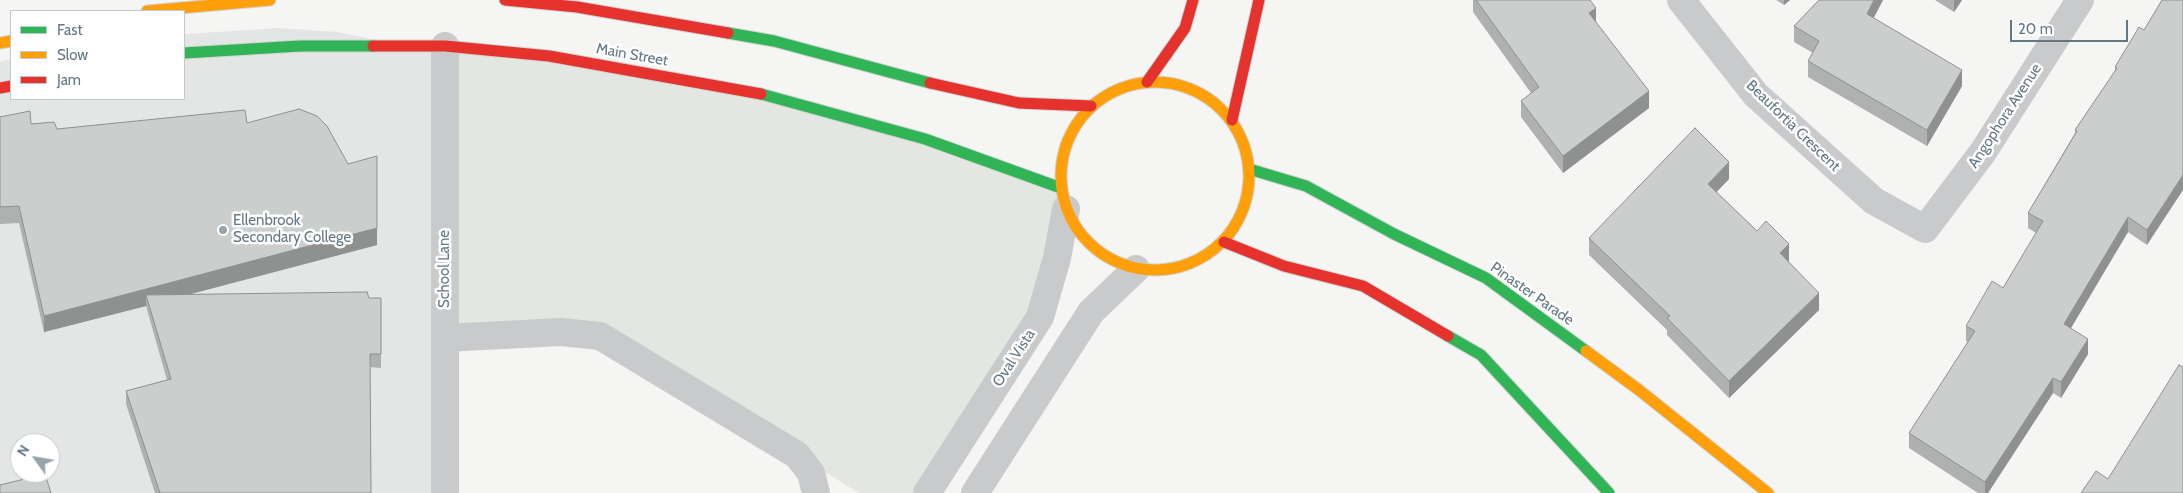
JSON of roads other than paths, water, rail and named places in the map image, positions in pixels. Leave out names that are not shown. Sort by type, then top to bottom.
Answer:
[{"type":"main road","points":[[158,10],[270,0]]},
{"type":"main road","points":[[505,0],[577,7],[774,41],[959,91],[1019,103],[1092,106]]},
{"type":"main road","points":[[1147,82],[1185,28],[1193,0]]},
{"type":"main road","points":[[1232,120],[1260,0]]},
{"type":"main road","name":"Main Street","points":[[185,53],[300,46],[446,46],[549,56],[748,90],[925,139],[1063,198]]},
{"type":"main road","points":[[1147,82],[1179,84],[1209,98],[1232,120],[1244,143],[1249,169],[1248,195],[1239,220],[1224,242],[1198,260],[1168,270],[1136,269],[1112,261],[1091,247],[1075,229],[1063,198],[1062,158],[1072,130],[1092,106],[1117,90],[1147,82]]},
{"type":"main road","name":"Pinaster Parade","points":[[1249,169],[1306,186],[1394,234],[1486,278],[1639,390],[1768,493]]},
{"type":"main road","points":[[1224,242],[1284,266],[1363,286],[1481,355],[1609,493]]},
{"type":"street","name":"Beaufortia Crescent","points":[[1681,0],[1756,95],[1874,202],[1925,229]]},
{"type":"street","name":"Angophora Avenue","points":[[1925,229],[1984,152],[2080,0]]},
{"type":"street","name":"School Lane","points":[[445,493],[446,46]]},
{"type":"street","name":"Oval Vista","points":[[927,493],[1040,317],[1058,258],[1063,198]]},
{"type":"street","points":[[975,493],[1091,312],[1136,269]]},
{"type":"street","points":[[445,338],[561,332],[600,336],[797,455],[811,473],[816,493]]},
{"type":"place","name":"Ellenbrook Secondary College","points":[[223,230]]}]
